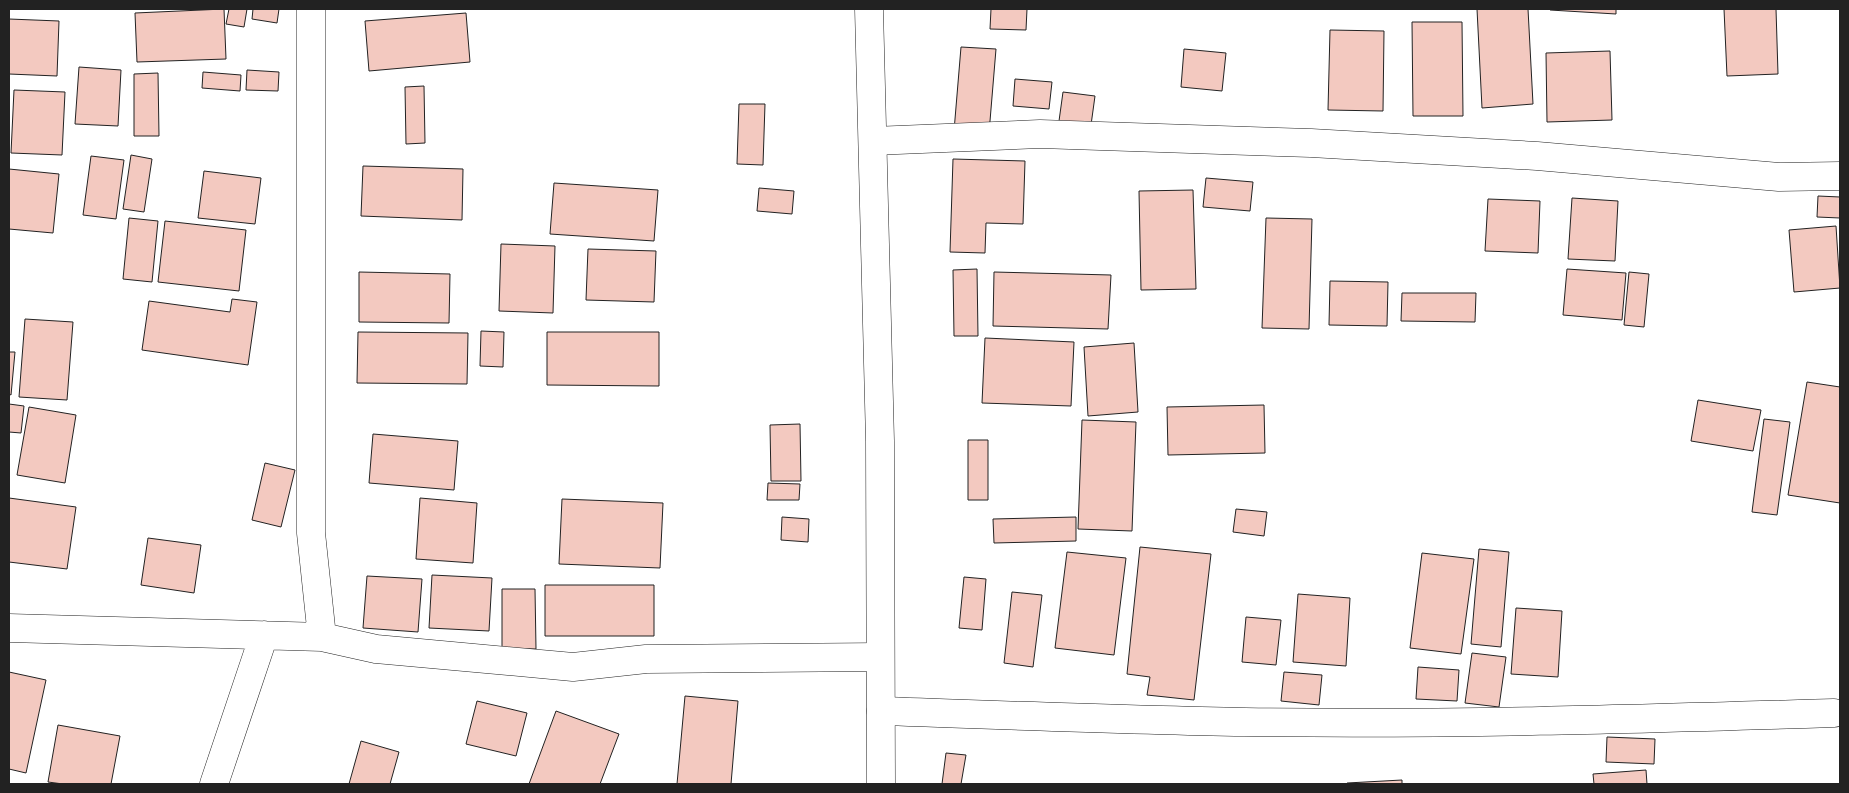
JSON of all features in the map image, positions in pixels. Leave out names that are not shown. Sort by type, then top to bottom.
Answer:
[{"type":"street","points":[[311,9],[311,533],[322,637]]},
{"type":"street","points":[[869,9],[880,441],[882,784]]},
{"type":"street","points":[[873,141],[1040,134],[1292,142],[1537,156],[1779,177],[1840,176]]},
{"type":"street","points":[[9,628],[322,637],[376,648],[574,667],[646,659],[880,657]]},
{"type":"street","points":[[214,784],[264,635]]},
{"type":"street","points":[[882,711],[1245,722],[1567,721],[1834,713]]},
{"type":"building","points":[[224,9],[226,59],[137,62],[135,13]]},
{"type":"building","points":[[229,9],[247,9],[244,27],[226,24]]},
{"type":"building","points":[[253,9],[279,9],[277,23],[252,19]]},
{"type":"building","points":[[991,9],[1027,9],[1026,30],[990,29]]},
{"type":"building","points":[[1477,9],[1528,9],[1533,104],[1482,108]]},
{"type":"building","points":[[1616,9],[1616,14],[1550,10]]},
{"type":"building","points":[[1724,9],[1776,9],[1778,74],[1727,76]]},
{"type":"building","points":[[466,13],[470,62],[369,71],[365,21]]},
{"type":"building","points":[[9,19],[59,21],[57,76],[9,74]]},
{"type":"building","points":[[1412,22],[1462,22],[1463,116],[1413,116]]},
{"type":"building","points":[[1330,30],[1384,31],[1383,111],[1328,110]]},
{"type":"building","points":[[961,47],[996,49],[989,133],[954,131]]},
{"type":"building","points":[[1184,49],[1226,53],[1222,91],[1181,87]]},
{"type":"building","points":[[1610,51],[1612,120],[1547,122],[1546,53]]},
{"type":"building","points":[[79,67],[121,70],[118,126],[75,124]]},
{"type":"building","points":[[247,70],[279,72],[278,91],[246,90]]},
{"type":"building","points":[[203,72],[241,75],[240,91],[202,88]]},
{"type":"building","points":[[158,73],[159,136],[134,136],[134,74]]},
{"type":"building","points":[[1015,79],[1052,82],[1049,109],[1013,106]]},
{"type":"building","points":[[424,86],[425,143],[406,144],[405,87]]},
{"type":"building","points":[[14,90],[65,92],[62,155],[11,153]]},
{"type":"building","points":[[1063,92],[1095,96],[1091,125],[1059,121]]},
{"type":"building","points":[[739,104],[765,104],[763,165],[737,164]]},
{"type":"building","points":[[131,155],[152,159],[144,212],[123,209]]},
{"type":"building","points":[[91,156],[124,160],[116,219],[83,215]]},
{"type":"building","points":[[953,159],[1025,161],[1023,224],[986,223],[985,253],[950,252]]},
{"type":"building","points":[[363,166],[463,169],[462,220],[361,216]]},
{"type":"building","points":[[9,169],[59,174],[53,233],[9,229]]},
{"type":"building","points":[[204,171],[261,178],[255,224],[198,218]]},
{"type":"building","points":[[1206,178],[1253,182],[1250,211],[1203,207]]},
{"type":"building","points":[[554,183],[658,190],[654,241],[550,234]]},
{"type":"building","points":[[759,188],[794,191],[792,214],[757,211]]},
{"type":"building","points":[[1193,190],[1196,289],[1141,290],[1139,191]]},
{"type":"building","points":[[1818,196],[1840,197],[1840,218],[1817,217]]},
{"type":"building","points":[[1572,198],[1618,201],[1615,261],[1568,259]]},
{"type":"building","points":[[1488,199],[1540,201],[1538,253],[1485,251]]},
{"type":"building","points":[[129,218],[158,221],[152,282],[123,279]]},
{"type":"building","points":[[1266,218],[1312,219],[1309,329],[1262,328]]},
{"type":"building","points":[[165,221],[246,230],[239,291],[158,282]]},
{"type":"building","points":[[1836,226],[1840,288],[1794,292],[1789,230]]},
{"type":"building","points":[[501,244],[555,246],[553,313],[499,311]]},
{"type":"building","points":[[588,249],[656,251],[654,302],[586,300]]},
{"type":"building","points":[[977,269],[978,336],[954,336],[953,270]]},
{"type":"building","points":[[1567,269],[1626,273],[1622,320],[1563,315]]},
{"type":"building","points":[[359,272],[450,274],[449,323],[359,322]]},
{"type":"building","points":[[994,272],[1111,275],[1108,329],[993,326]]},
{"type":"building","points":[[1629,272],[1649,274],[1644,327],[1624,325]]},
{"type":"building","points":[[1330,281],[1388,282],[1387,326],[1329,325]]},
{"type":"building","points":[[1402,293],[1476,293],[1475,322],[1401,321]]},
{"type":"building","points":[[232,299],[257,302],[248,365],[142,350],[149,301],[230,312]]},
{"type":"building","points":[[25,319],[73,322],[67,400],[19,397]]},
{"type":"building","points":[[481,331],[504,332],[503,367],[480,366]]},
{"type":"building","points":[[358,332],[468,333],[467,384],[357,383]]},
{"type":"building","points":[[547,332],[659,332],[659,386],[547,385]]},
{"type":"building","points":[[985,338],[1074,342],[1071,406],[982,403]]},
{"type":"building","points":[[1134,343],[1138,412],[1088,416],[1084,347]]},
{"type":"building","points":[[9,352],[15,352],[11,395],[9,394]]},
{"type":"building","points":[[1807,382],[1840,387],[1840,503],[1788,495]]},
{"type":"building","points":[[1698,400],[1761,410],[1753,451],[1691,441]]},
{"type":"building","points":[[9,404],[24,406],[21,433],[9,432]]},
{"type":"building","points":[[1264,405],[1265,453],[1168,455],[1167,407]]},
{"type":"building","points":[[29,407],[76,415],[65,483],[17,475]]},
{"type":"building","points":[[1764,419],[1790,422],[1777,515],[1752,512]]},
{"type":"building","points":[[1082,420],[1136,422],[1132,531],[1078,529]]},
{"type":"building","points":[[800,424],[801,481],[771,481],[770,425]]},
{"type":"building","points":[[373,434],[458,441],[454,490],[369,483]]},
{"type":"building","points":[[968,440],[988,440],[988,500],[968,500]]},
{"type":"building","points":[[265,463],[295,470],[281,527],[252,520]]},
{"type":"building","points":[[768,483],[800,484],[799,500],[767,500]]},
{"type":"building","points":[[9,498],[76,507],[67,569],[9,562]]},
{"type":"building","points":[[420,498],[477,503],[473,563],[416,559]]},
{"type":"building","points":[[562,499],[663,503],[660,568],[559,564]]},
{"type":"building","points":[[1236,509],[1267,512],[1264,536],[1233,532]]},
{"type":"building","points":[[782,517],[809,519],[808,542],[781,540]]},
{"type":"building","points":[[1076,517],[1076,541],[994,543],[993,519]]},
{"type":"building","points":[[148,538],[201,545],[194,593],[141,585]]},
{"type":"building","points":[[1140,547],[1211,554],[1194,700],[1147,695],[1150,677],[1127,674]]},
{"type":"building","points":[[1479,549],[1509,552],[1501,647],[1471,644]]},
{"type":"building","points":[[1067,552],[1126,558],[1114,655],[1055,648]]},
{"type":"building","points":[[1422,553],[1474,559],[1461,654],[1410,648]]},
{"type":"building","points":[[432,575],[492,578],[489,631],[429,628]]},
{"type":"building","points":[[367,576],[422,579],[418,632],[363,628]]},
{"type":"building","points":[[964,577],[986,579],[982,630],[959,628]]},
{"type":"building","points":[[545,585],[654,585],[654,636],[545,636]]},
{"type":"building","points":[[502,589],[535,589],[536,649],[502,649]]},
{"type":"building","points":[[1012,592],[1042,595],[1033,667],[1004,663]]},
{"type":"building","points":[[1298,594],[1350,598],[1346,666],[1293,662]]},
{"type":"building","points":[[1516,608],[1562,611],[1558,677],[1511,674]]},
{"type":"building","points":[[1246,617],[1281,620],[1276,665],[1242,662]]},
{"type":"building","points":[[1472,653],[1506,657],[1499,707],[1465,703]]},
{"type":"building","points":[[1418,667],[1459,670],[1457,701],[1416,699]]},
{"type":"building","points":[[9,672],[46,680],[26,773],[9,769]]},
{"type":"building","points":[[1284,672],[1322,675],[1319,705],[1281,701]]},
{"type":"building","points":[[685,696],[738,701],[731,784],[677,784]]},
{"type":"building","points":[[477,701],[527,713],[516,756],[466,744]]},
{"type":"building","points":[[556,711],[619,734],[600,784],[529,784]]},
{"type":"building","points":[[58,725],[120,736],[111,784],[63,784],[48,782]]},
{"type":"building","points":[[1607,737],[1655,739],[1654,764],[1606,762]]},
{"type":"building","points":[[361,741],[399,752],[390,784],[349,784]]},
{"type":"building","points":[[946,753],[966,755],[961,784],[942,784]]},
{"type":"building","points":[[1646,770],[1647,784],[1594,784],[1593,774]]},
{"type":"building","points":[[1402,780],[1402,784],[1347,784],[1347,783]]}]
